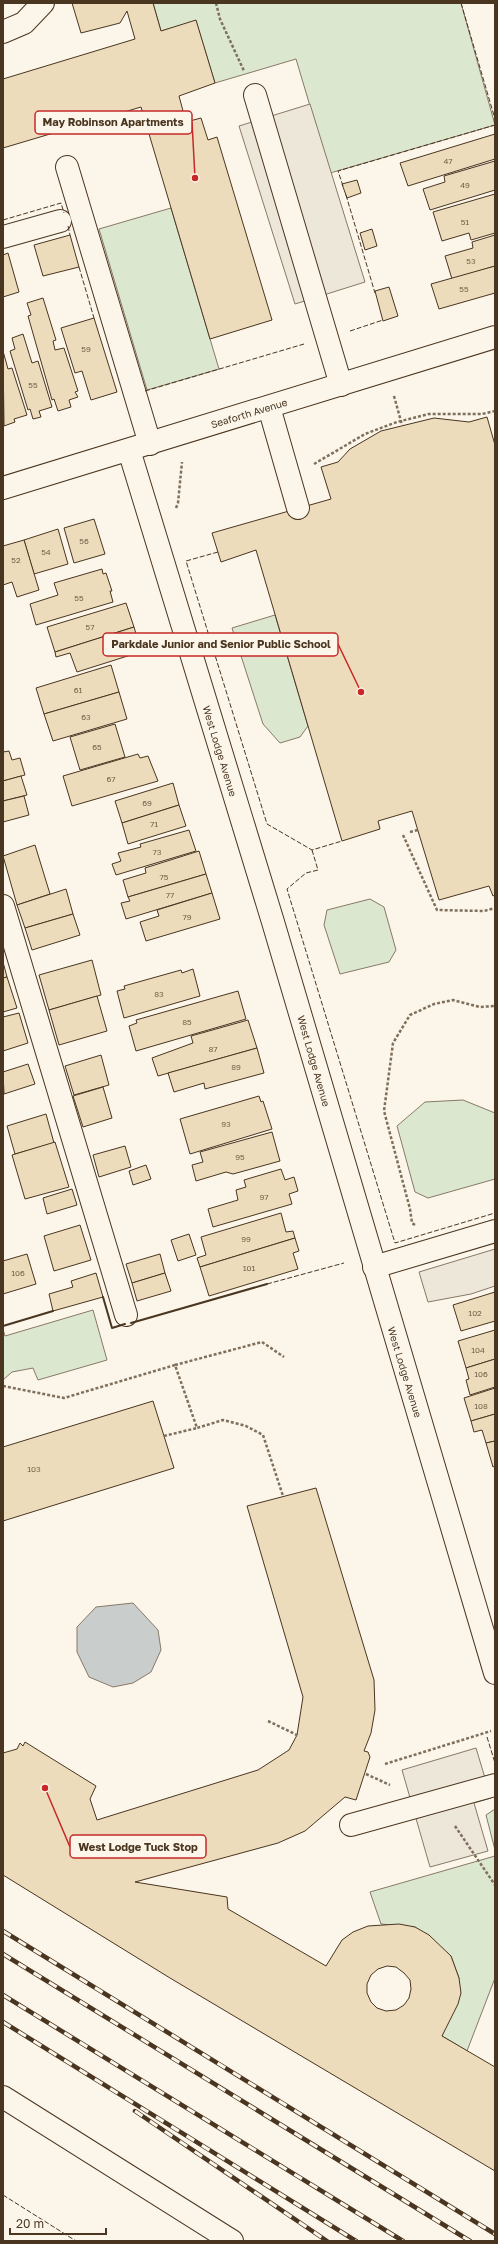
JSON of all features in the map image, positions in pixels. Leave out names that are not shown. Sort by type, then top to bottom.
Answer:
[{"type":"street","points":[[3,32],[24,23],[43,3]]},
{"type":"street","points":[[255,95],[341,385]]},
{"type":"street","points":[[67,167],[150,444]]},
{"type":"street","points":[[3,237],[60,221]]},
{"type":"street","name":"Seaforth Avenue","points":[[3,488],[495,337]]},
{"type":"street","points":[[269,407],[298,508]]},
{"type":"street","name":"West Lodge Avenue","points":[[129,450],[272,922],[495,1673]]},
{"type":"street","points":[[3,906],[126,1315]]},
{"type":"street","points":[[374,1267],[495,1231]]},
{"type":"street","points":[[351,1825],[495,1785]]},
{"type":"street","points":[[3,2097],[232,2241]]},
{"type":"path","points":[[216,3],[220,20],[255,95]]},
{"type":"path","points":[[392,390],[402,423]]},
{"type":"path","points":[[288,470],[320,462],[334,450],[365,434],[429,414],[482,414],[495,411]]},
{"type":"path","points":[[175,509],[178,503],[182,460]]},
{"type":"path","points":[[410,832],[418,830]]},
{"type":"path","points":[[403,835],[437,910],[484,911],[495,908]]},
{"type":"path","points":[[410,1209],[384,1111],[393,1044],[410,1015],[434,1004],[453,1000],[480,1007],[495,1006]]},
{"type":"path","points":[[3,1386],[64,1398],[175,1365],[262,1342],[284,1356]]},
{"type":"path","points":[[175,1365],[196,1428]]},
{"type":"path","points":[[164,1436],[223,1420],[246,1426],[263,1435],[283,1496]]},
{"type":"path","points":[[268,1721],[297,1736]]},
{"type":"path","points":[[385,1764],[491,1731]]},
{"type":"path","points":[[439,1801],[495,1885]]},
{"type":"green space","points":[[153,3],[461,3],[495,125],[330,173],[296,59],[215,83],[196,21],[161,31]]},
{"type":"green space","points":[[171,208],[219,369],[147,390],[99,229]]},
{"type":"green space","points":[[275,615],[308,726],[300,737],[280,743],[263,724],[232,628]]},
{"type":"green space","points":[[370,899],[384,907],[396,950],[389,962],[340,974],[324,925],[327,910]]},
{"type":"green space","points":[[463,1100],[495,1113],[495,1179],[428,1198],[415,1192],[397,1126],[425,1102]]},
{"type":"green space","points":[[93,1310],[107,1360],[38,1380],[33,1368],[12,1372],[3,1380],[3,1329],[5,1336]]},
{"type":"green space","points":[[495,1809],[495,1850],[486,1815]]},
{"type":"green space","points":[[495,1856],[495,1978],[467,2051],[442,2036],[459,1978],[451,1956],[415,1927],[381,1924],[370,1892]]},
{"type":"shaded area","points":[[310,104],[365,282],[295,304],[239,126]]},
{"type":"shaded area","points":[[495,1249],[495,1286],[471,1294],[428,1302],[419,1272]]},
{"type":"shaded area","points":[[133,1603],[158,1630],[161,1650],[151,1672],[133,1683],[113,1687],[89,1677],[77,1652],[77,1627],[96,1607]]},
{"type":"shaded area","points":[[476,1748],[491,1798],[474,1803],[488,1851],[430,1867],[402,1770]]},
{"type":"building","points":[[72,3],[153,3],[161,31],[196,20],[215,83],[179,96],[186,122],[201,118],[208,140],[217,137],[272,320],[210,339],[141,107],[3,148],[3,79],[135,39],[127,11],[120,23],[81,33]]},
{"type":"building","points":[[495,134],[495,159],[408,186],[400,163]]},
{"type":"building","points":[[495,161],[495,190],[430,210],[423,189],[445,182],[444,176]]},
{"type":"building","points":[[357,180],[361,193],[347,198],[342,184]]},
{"type":"building","points":[[495,194],[495,233],[471,240],[469,233],[442,241],[433,212]]},
{"type":"building","points":[[372,229],[377,246],[365,250],[360,233]]},
{"type":"building","points":[[70,235],[79,267],[43,276],[34,245]]},
{"type":"building","points":[[495,235],[495,266],[452,279],[445,256],[473,248],[472,242]]},
{"type":"building","points":[[8,253],[19,292],[3,297],[3,255]]},
{"type":"building","points":[[495,266],[495,293],[439,309],[431,284]]},
{"type":"building","points":[[389,287],[398,316],[383,321],[375,291]]},
{"type":"building","points":[[43,298],[56,340],[53,341],[55,350],[64,348],[78,391],[75,392],[78,397],[69,400],[71,407],[58,411],[54,399],[52,400],[28,316],[31,315],[27,303]]},
{"type":"building","points":[[94,318],[117,392],[91,400],[82,371],[75,373],[61,328]]},
{"type":"building","points":[[23,334],[32,363],[38,361],[52,407],[39,411],[41,417],[33,419],[30,409],[28,410],[10,351],[15,349],[12,338]]},
{"type":"building","points":[[3,351],[8,369],[12,368],[27,415],[14,419],[15,422],[4,426]]},
{"type":"building","points":[[487,417],[495,445],[495,895],[493,896],[489,886],[439,900],[412,811],[378,821],[380,829],[342,841],[256,550],[221,562],[212,533],[331,499],[321,467],[338,462],[350,449],[381,431],[434,418],[469,422]]},
{"type":"building","points":[[94,519],[105,554],[74,563],[64,528]]},
{"type":"building","points":[[58,529],[68,564],[34,574],[24,540]]},
{"type":"building","points":[[24,540],[39,590],[17,597],[12,582],[3,585],[3,546]]},
{"type":"building","points":[[102,569],[103,574],[106,573],[112,591],[110,591],[113,602],[36,625],[30,604],[58,595],[54,583]]},
{"type":"building","points":[[126,603],[134,627],[55,652],[47,627]]},
{"type":"building","points":[[134,627],[139,644],[132,647],[134,654],[77,672],[70,653],[56,657],[55,652]]},
{"type":"building","points":[[111,665],[119,692],[44,714],[36,688]]},
{"type":"building","points":[[119,692],[127,719],[53,741],[44,714]]},
{"type":"building","points":[[115,724],[125,757],[80,770],[70,737]]},
{"type":"building","points":[[9,751],[12,760],[20,758],[25,775],[3,781],[3,752]]},
{"type":"building","points":[[138,754],[140,758],[148,756],[158,781],[72,806],[63,776]]},
{"type":"building","points":[[21,776],[27,795],[3,801],[3,781]]},
{"type":"building","points":[[173,783],[179,805],[122,823],[115,801]]},
{"type":"building","points":[[24,796],[29,815],[3,822],[3,801]]},
{"type":"building","points":[[179,805],[186,826],[128,844],[122,823]]},
{"type":"building","points":[[189,830],[196,851],[116,875],[112,864],[121,861],[118,853],[141,847],[140,844]]},
{"type":"building","points":[[35,845],[50,894],[17,905],[3,856]]},
{"type":"building","points":[[199,851],[206,874],[128,897],[123,880],[146,873],[145,868]]},
{"type":"building","points":[[206,874],[212,893],[126,919],[121,903],[130,901],[128,897]]},
{"type":"building","points":[[66,889],[73,914],[25,928],[17,905]]},
{"type":"building","points":[[212,893],[220,919],[146,941],[140,922],[159,916],[157,910]]},
{"type":"building","points":[[73,914],[80,935],[32,950],[25,928]]},
{"type":"building","points":[[92,960],[101,995],[49,1010],[39,975]]},
{"type":"building","points":[[3,962],[7,977],[3,978]]},
{"type":"building","points":[[193,969],[200,996],[124,1018],[117,991],[125,989],[124,986],[181,970],[182,973]]},
{"type":"building","points":[[7,977],[17,1008],[3,1012],[3,978]]},
{"type":"building","points":[[238,991],[246,1019],[136,1051],[129,1026],[137,1023],[136,1020]]},
{"type":"building","points":[[97,996],[107,1031],[59,1045],[49,1010]]},
{"type":"building","points":[[19,1013],[28,1043],[3,1051],[3,1017]]},
{"type":"building","points":[[248,1020],[257,1048],[158,1076],[152,1058],[193,1043],[191,1036]]},
{"type":"building","points":[[257,1048],[264,1073],[205,1089],[204,1083],[174,1092],[168,1073]]},
{"type":"building","points":[[101,1055],[109,1085],[74,1095],[65,1066]]},
{"type":"building","points":[[28,1064],[35,1084],[4,1094],[3,1072]]},
{"type":"building","points":[[103,1087],[112,1118],[83,1127],[73,1096]]},
{"type":"building","points":[[259,1096],[261,1102],[263,1101],[272,1129],[190,1154],[180,1119]]},
{"type":"building","points":[[46,1114],[54,1143],[15,1154],[7,1126]]},
{"type":"building","points":[[272,1132],[280,1161],[233,1174],[226,1172],[196,1181],[192,1165],[203,1162],[200,1152]]},
{"type":"building","points":[[55,1142],[69,1187],[25,1199],[12,1155]]},
{"type":"building","points":[[125,1146],[131,1167],[99,1177],[93,1155]]},
{"type":"building","points":[[146,1165],[151,1179],[133,1185],[129,1171]]},
{"type":"building","points":[[281,1169],[285,1180],[294,1177],[298,1191],[289,1194],[292,1204],[213,1227],[208,1209],[238,1200],[236,1190],[246,1187],[244,1180]]},
{"type":"building","points":[[72,1189],[77,1205],[47,1214],[43,1198]]},
{"type":"building","points":[[281,1213],[286,1232],[293,1231],[295,1238],[200,1267],[197,1258],[206,1255],[201,1237]]},
{"type":"building","points":[[80,1225],[91,1260],[54,1271],[44,1236]]},
{"type":"building","points":[[189,1234],[196,1255],[178,1261],[171,1240]]},
{"type":"building","points":[[295,1238],[299,1251],[293,1253],[298,1269],[209,1296],[200,1267]]},
{"type":"building","points":[[27,1254],[36,1284],[3,1294],[3,1261]]},
{"type":"building","points":[[160,1254],[165,1273],[132,1283],[126,1264]]},
{"type":"building","points":[[96,1273],[103,1297],[53,1311],[49,1294],[73,1287],[71,1281]]},
{"type":"building","points":[[165,1273],[171,1291],[137,1301],[132,1283]]},
{"type":"building","points":[[495,1292],[495,1321],[461,1331],[453,1305]]},
{"type":"building","points":[[495,1330],[495,1359],[466,1368],[458,1341]]},
{"type":"building","points":[[495,1359],[495,1387],[470,1395],[466,1380],[469,1379],[466,1368]]},
{"type":"building","points":[[495,1388],[495,1414],[471,1421],[464,1398]]},
{"type":"building","points":[[153,1401],[174,1468],[3,1521],[3,1447]]},
{"type":"building","points":[[495,1414],[495,1441],[486,1443],[482,1430],[474,1432],[471,1421]]},
{"type":"building","points":[[495,1441],[495,1466],[493,1467],[486,1443]]},
{"type":"building","points":[[316,1488],[374,1680],[375,1710],[371,1733],[364,1751],[368,1752],[370,1757],[356,1800],[345,1797],[305,1831],[278,1843],[135,1882],[227,1897],[228,1909],[326,1966],[342,1940],[353,1932],[368,1926],[399,1924],[415,1927],[429,1935],[451,1956],[459,1978],[461,1993],[458,2004],[442,2036],[495,2067],[495,2171],[170,1978],[3,1875],[3,1753],[17,1749],[20,1743],[23,1746],[25,1742],[96,1786],[90,1799],[97,1820],[258,1770],[289,1750],[297,1735],[303,1697],[247,1506]],"holes":[[[387,1966],[396,1967],[410,1980],[411,1989],[409,1998],[404,2005],[396,2010],[386,2011],[377,2008],[371,2002],[367,1993],[367,1984],[371,1975],[378,1969]]]},
{"type":"railway","points":[[3,1931],[495,2234]]},
{"type":"railway","points":[[3,1954],[470,2241]]},
{"type":"railway","points":[[3,1995],[403,2241]]},
{"type":"railway","points":[[3,2022],[356,2241]]},
{"type":"railway","points":[[135,2111],[327,2241]]},
{"type":"fence","points":[[461,3],[495,119]]},
{"type":"fence","points":[[343,186],[338,171],[495,125]]},
{"type":"fence","points":[[346,195],[375,293]]},
{"type":"fence","points":[[3,220],[61,203],[64,213]]},
{"type":"fence","points":[[68,226],[70,235]]},
{"type":"fence","points":[[79,267],[94,318]]},
{"type":"fence","points":[[350,331],[383,320]]},
{"type":"fence","points":[[145,391],[304,344]]},
{"type":"fence","points":[[218,552],[186,561],[267,824],[312,850],[342,841]]},
{"type":"fence","points":[[312,850],[318,870],[306,873],[287,889],[395,1243],[495,1213]]},
{"type":"fence","points":[[267,1284],[344,1263]]},
{"type":"fence","points":[[487,1737],[495,1763]]},
{"type":"fence","points":[[3,2195],[76,2241]]},
{"type":"wall","points":[[131,1323],[267,1284]]},
{"type":"wall","points":[[103,1297],[112,1328],[125,1324]]},
{"type":"wall","points":[[3,1326],[53,1311]]},
{"type":"place","name":"May Robinson Apartments","points":[[195,178]]},
{"type":"place","name":"Parkdale Junior and Senior Public School","points":[[361,692]]},
{"type":"place","name":"West Lodge Tuck Stop","points":[[45,1788]]}]
